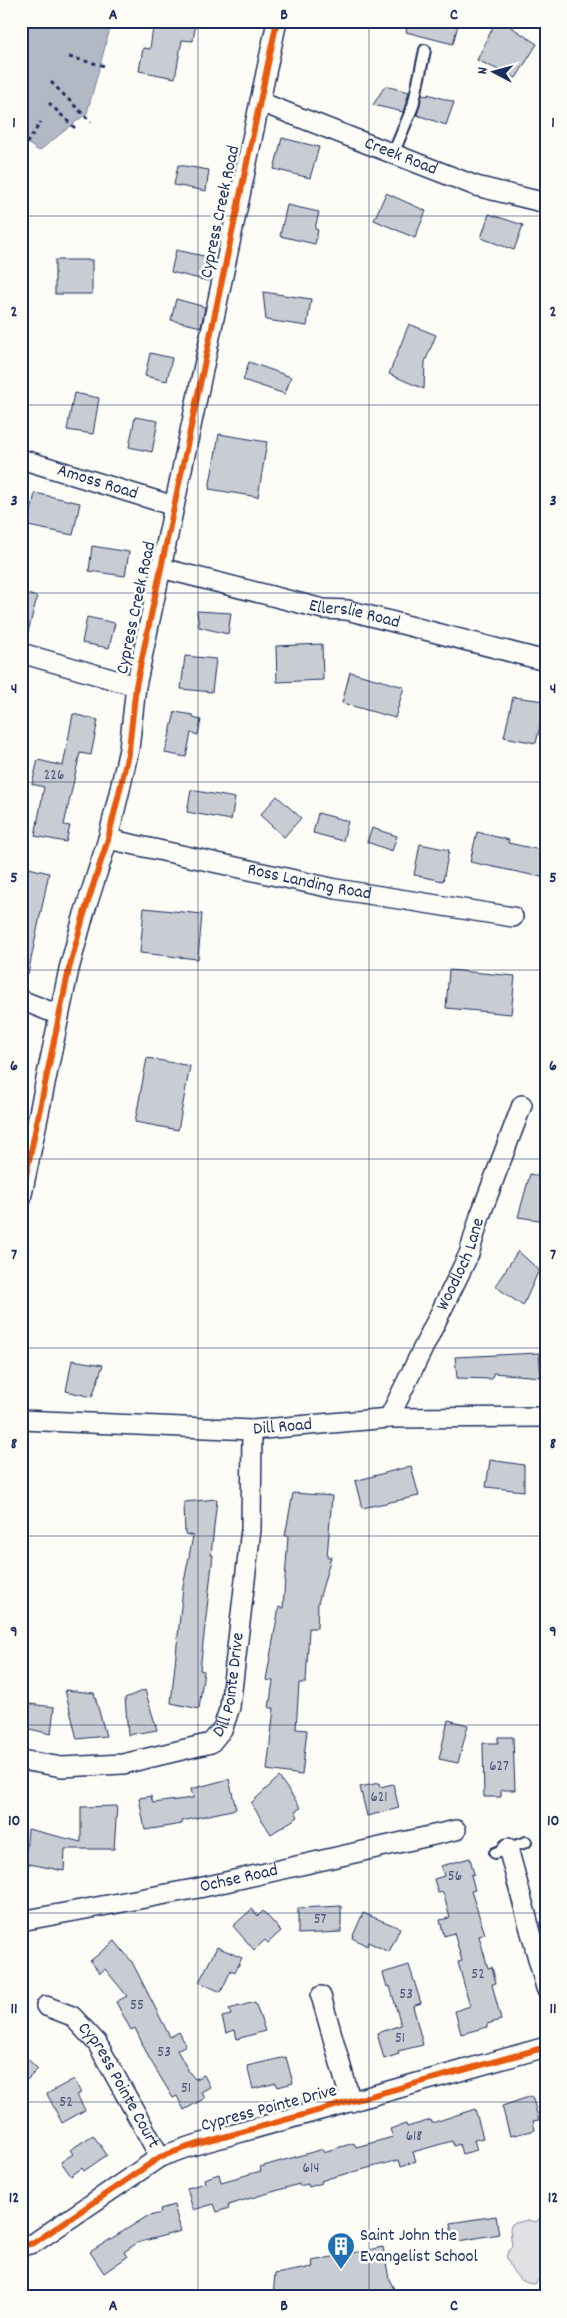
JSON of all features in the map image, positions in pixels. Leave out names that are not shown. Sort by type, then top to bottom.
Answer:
[{"type":"street","name":"Cypress Creek Road","points":[[21,1199],[27,1139],[84,914],[108,839],[129,749],[136,686],[277,21]]},
{"type":"street","name":"Creek Road","points":[[260,102],[476,186],[546,203]]},
{"type":"street","name":"Amoss Road","points":[[21,459],[174,506]]},
{"type":"street","name":"Ellerslie Road","points":[[161,568],[323,609],[347,610],[546,661]]},
{"type":"street","points":[[21,653],[136,686]]},
{"type":"street","name":"Ross Landing Road","points":[[108,839],[336,889],[513,917]]},
{"type":"street","points":[[21,1000],[59,1015]]},
{"type":"street","name":"Woodloch Lane","points":[[389,1418],[470,1254],[480,1216],[522,1105]]},
{"type":"street","name":"Dill Road","points":[[21,1420],[252,1430],[389,1418],[546,1417]]},
{"type":"street","name":"Dill Pointe Drive","points":[[21,1760],[62,1767],[123,1764],[210,1743],[223,1728],[230,1707],[251,1529],[252,1430]]},
{"type":"street","name":"Ochse Road","points":[[21,1921],[199,1888],[456,1830]]},
{"type":"street","points":[[501,1851],[546,1988]]},
{"type":"street","points":[[321,1996],[351,2102]]},
{"type":"street","name":"Cypress Pointe Court","points":[[46,2006],[72,2016],[97,2043],[160,2157]]},
{"type":"street","name":"Cypress Pointe Drive","points":[[21,2246],[34,2243],[160,2157],[188,2146],[546,2047]]},
{"type":"lane","points":[[393,154],[413,106],[425,50]]},
{"type":"lane","points":[[501,1851],[526,1842]]},
{"type":"path","points":[[69,57],[106,66]]},
{"type":"path","points":[[51,82],[91,122]]},
{"type":"path","points":[[49,103],[78,130]]},
{"type":"path","points":[[21,118],[26,112]]},
{"type":"path","points":[[22,150],[41,122]]},
{"type":"shaded area","points":[[21,21],[112,21],[87,113],[39,151],[21,139]]},
{"type":"shaded area","points":[[542,2216],[546,2216],[546,2270],[535,2284],[520,2279],[510,2266],[506,2256],[512,2246],[510,2229],[512,2224],[527,2220],[536,2222]]},
{"type":"building","points":[[154,21],[196,21],[193,41],[182,40],[175,78],[139,71],[143,48],[150,49]]},
{"type":"building","points":[[408,21],[459,21],[453,44],[406,32]]},
{"type":"building","points":[[496,21],[502,21],[537,44],[516,78],[477,60]]},
{"type":"building","points":[[385,86],[409,92],[403,112],[373,105]]},
{"type":"building","points":[[428,94],[454,102],[446,125],[417,115],[422,95],[428,96]]},
{"type":"building","points":[[282,138],[319,147],[310,178],[274,169]]},
{"type":"building","points":[[178,165],[209,170],[206,191],[174,185]]},
{"type":"building","points":[[386,193],[426,211],[415,238],[374,220]]},
{"type":"building","points":[[287,205],[319,212],[315,229],[318,230],[315,244],[280,236]]},
{"type":"building","points":[[489,214],[523,225],[514,250],[481,238]]},
{"type":"building","points":[[176,250],[213,258],[208,281],[171,272]]},
{"type":"building","points":[[55,260],[92,260],[92,294],[55,294]]},
{"type":"building","points":[[263,292],[311,299],[307,326],[266,320]]},
{"type":"building","points":[[176,299],[205,307],[201,327],[171,320]]},
{"type":"building","points":[[409,324],[436,335],[425,362],[424,389],[389,374]]},
{"type":"building","points":[[150,353],[172,358],[167,381],[145,376]]},
{"type":"building","points":[[249,362],[291,377],[285,394],[243,380]]},
{"type":"building","points":[[74,393],[99,398],[93,434],[67,430]]},
{"type":"building","points":[[135,417],[158,421],[152,452],[129,447]]},
{"type":"building","points":[[219,434],[267,442],[258,497],[209,489]]},
{"type":"building","points":[[35,493],[80,503],[73,535],[28,526]]},
{"type":"building","points":[[92,546],[129,552],[125,576],[89,571]]},
{"type":"building","points":[[21,592],[37,597],[26,640],[21,640]]},
{"type":"building","points":[[197,611],[231,613],[228,634],[199,627]]},
{"type":"building","points":[[87,617],[115,623],[109,648],[82,643]]},
{"type":"building","points":[[322,644],[323,680],[277,682],[276,646]]},
{"type":"building","points":[[185,656],[216,659],[212,692],[181,689]]},
{"type":"building","points":[[350,672],[404,687],[395,718],[342,703]]},
{"type":"building","points":[[513,697],[546,701],[536,743],[504,737]]},
{"type":"building","points":[[175,712],[193,715],[193,718],[201,720],[198,735],[191,733],[186,757],[165,753]]},
{"type":"building","points":[[73,714],[98,720],[91,755],[80,753],[64,825],[70,826],[66,842],[35,836],[44,787],[32,784],[38,760],[63,766]]},
{"type":"building","points":[[191,790],[235,798],[231,820],[187,812]]},
{"type":"building","points":[[277,796],[301,818],[284,837],[260,815]]},
{"type":"building","points":[[318,813],[348,821],[343,841],[313,833]]},
{"type":"building","points":[[372,828],[397,836],[392,851],[367,842]]},
{"type":"building","points":[[477,832],[509,840],[508,843],[546,851],[546,878],[470,862]]},
{"type":"building","points":[[420,844],[449,850],[443,881],[414,875]]},
{"type":"building","points":[[25,867],[49,873],[28,974],[21,974],[21,883]]},
{"type":"building","points":[[144,908],[202,914],[198,959],[140,953]]},
{"type":"building","points":[[449,970],[515,976],[511,1014],[446,1008]]},
{"type":"building","points":[[147,1058],[190,1066],[178,1130],[135,1122]]},
{"type":"building","points":[[530,1174],[546,1178],[546,1221],[518,1217]]},
{"type":"building","points":[[518,1251],[539,1270],[523,1306],[495,1286]]},
{"type":"building","points":[[539,1353],[541,1377],[493,1373],[492,1379],[457,1378],[455,1357]]},
{"type":"building","points":[[72,1360],[103,1365],[92,1397],[66,1391]]},
{"type":"building","points":[[490,1460],[524,1465],[524,1491],[486,1487]]},
{"type":"building","points":[[411,1466],[419,1496],[362,1508],[355,1481]]},
{"type":"building","points":[[293,1493],[332,1496],[327,1557],[331,1557],[318,1603],[317,1628],[309,1628],[306,1683],[299,1683],[296,1729],[307,1730],[302,1775],[267,1770],[274,1708],[269,1708],[273,1681],[266,1680],[279,1607],[283,1608],[288,1536],[285,1536]]},
{"type":"building","points":[[217,1499],[211,1555],[213,1555],[200,1670],[204,1671],[199,1709],[171,1703],[183,1587],[193,1536],[185,1534],[184,1502]]},
{"type":"building","points":[[65,1690],[94,1693],[106,1736],[77,1739]]},
{"type":"building","points":[[145,1690],[157,1730],[128,1735],[125,1698]]},
{"type":"building","points":[[21,1703],[54,1707],[51,1734],[21,1727]]},
{"type":"building","points":[[448,1720],[468,1725],[458,1763],[439,1759]]},
{"type":"building","points":[[498,1737],[513,1737],[515,1790],[501,1790],[501,1797],[484,1797],[483,1743],[498,1743]]},
{"type":"building","points":[[279,1777],[301,1808],[295,1811],[298,1817],[271,1834],[251,1803]]},
{"type":"building","points":[[229,1779],[236,1809],[182,1821],[182,1824],[145,1830],[139,1798],[151,1796],[153,1803],[193,1798],[191,1789]]},
{"type":"building","points":[[379,1783],[380,1787],[393,1784],[399,1808],[367,1816],[360,1787]]},
{"type":"building","points":[[117,1806],[114,1849],[65,1849],[64,1871],[25,1863],[28,1829],[81,1842],[81,1807]]},
{"type":"building","points":[[470,1858],[474,1874],[471,1875],[475,1890],[471,1891],[485,1934],[479,1936],[488,1968],[492,1967],[496,1983],[492,1984],[501,2020],[487,2024],[487,2027],[461,2034],[455,2011],[470,2006],[458,1962],[462,1961],[454,1933],[444,1936],[440,1920],[450,1918],[443,1892],[438,1893],[434,1879],[444,1876],[441,1866]]},
{"type":"building","points":[[341,1906],[341,1932],[298,1934],[298,1908]]},
{"type":"building","points":[[252,1909],[258,1916],[263,1911],[281,1931],[268,1943],[265,1940],[254,1950],[233,1926]]},
{"type":"building","points":[[363,1913],[400,1928],[389,1952],[368,1942],[367,1946],[352,1938]]},
{"type":"building","points":[[115,1941],[132,1962],[170,2037],[179,2032],[186,2045],[177,2050],[189,2072],[195,2079],[204,2075],[210,2087],[201,2092],[205,2098],[184,2110],[177,2096],[173,2098],[149,2058],[135,2028],[131,2030],[116,2002],[127,1996],[105,1969],[100,1973],[90,1961]]},
{"type":"building","points":[[217,1947],[242,1958],[235,1972],[231,1970],[221,1992],[199,1982]]},
{"type":"building","points":[[409,1965],[421,2003],[413,2006],[423,2045],[398,2051],[399,2054],[384,2059],[377,2033],[401,2025],[390,1986],[387,1987],[383,1973]]},
{"type":"building","points":[[255,2002],[265,2031],[237,2039],[235,2030],[226,2033],[222,2017],[231,2015],[229,2009]]},
{"type":"building","points":[[21,2053],[38,2069],[21,2086]]},
{"type":"building","points":[[286,2057],[293,2083],[278,2087],[276,2083],[253,2089],[247,2066]]},
{"type":"building","points":[[74,2079],[81,2093],[77,2095],[85,2110],[62,2123],[47,2094]]},
{"type":"building","points":[[532,2096],[539,2120],[533,2121],[535,2130],[510,2136],[502,2106]]},
{"type":"building","points":[[475,2109],[483,2138],[474,2140],[477,2150],[462,2154],[459,2144],[454,2146],[452,2141],[413,2152],[416,2161],[401,2166],[399,2160],[330,2178],[309,2187],[308,2184],[299,2186],[299,2184],[228,2205],[229,2208],[217,2212],[214,2204],[193,2210],[187,2188],[205,2183],[204,2179],[219,2174],[221,2182],[261,2171],[260,2167],[323,2149],[323,2152],[354,2143],[356,2147],[393,2137],[390,2129],[406,2124],[407,2127],[431,2120],[432,2123]]},
{"type":"building","points":[[93,2135],[107,2155],[84,2171],[82,2168],[71,2176],[61,2162],[73,2154],[70,2150]]},
{"type":"building","points":[[174,2205],[181,2231],[137,2243],[124,2252],[127,2257],[104,2273],[90,2252],[146,2217],[161,2213],[160,2209]]},
{"type":"building","points":[[496,2216],[499,2234],[453,2242],[450,2223]]},
{"type":"building","name":"Saint John the Evangelist School","points":[[383,2247],[389,2279],[398,2297],[273,2297],[275,2274],[313,2267],[312,2261]]},
{"type":"cycle path","points":[[21,1199],[69,969],[108,839],[129,749],[136,686],[277,21]]},
{"type":"cycle path","points":[[21,2246],[34,2243],[160,2157],[188,2147],[546,2047]]},
{"type":"place","name":"Saint John the Evangelist School","points":[[341,2270]]}]
